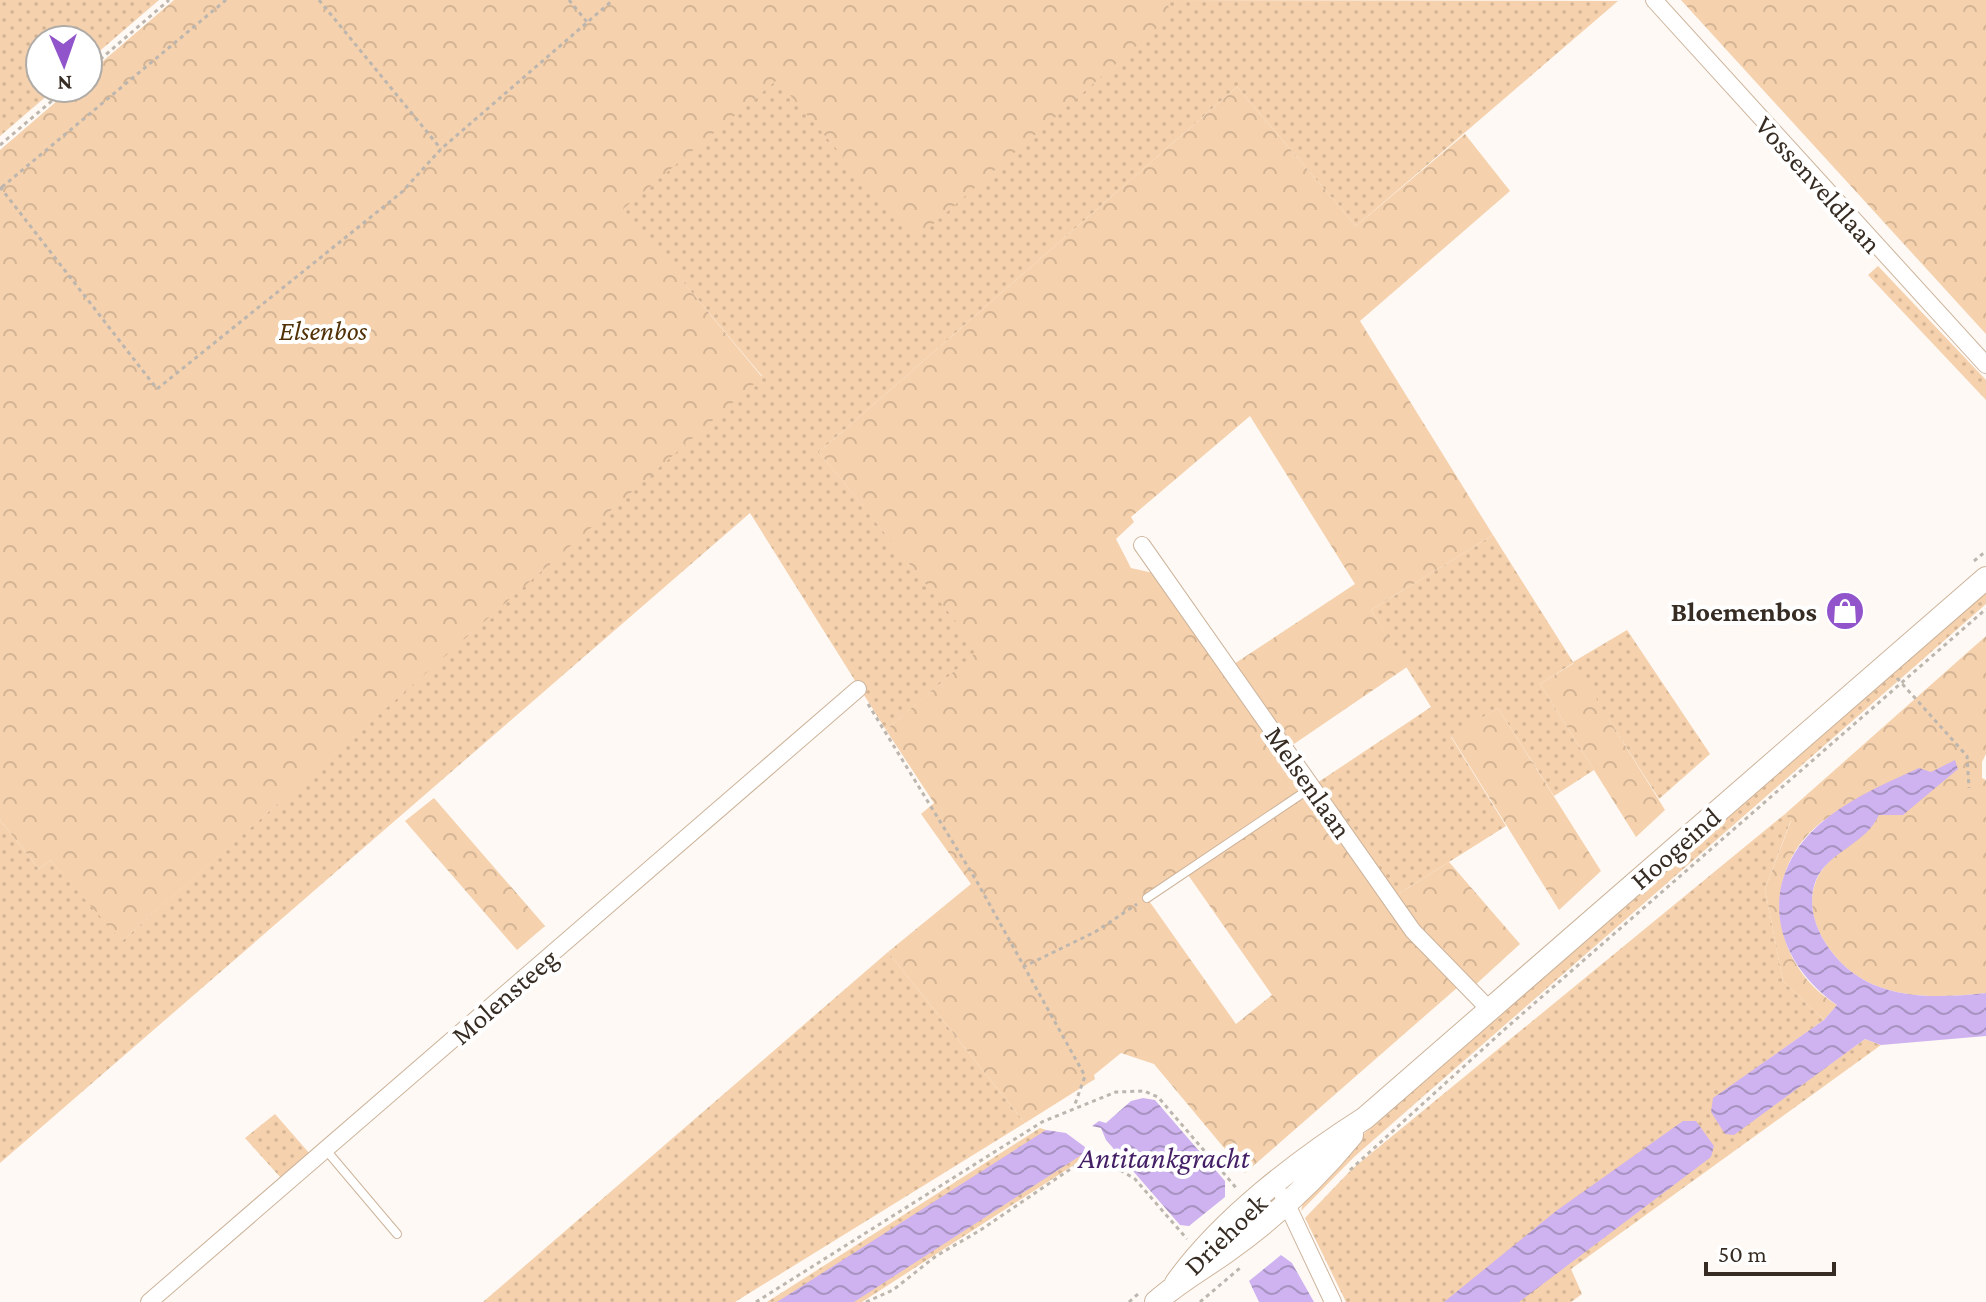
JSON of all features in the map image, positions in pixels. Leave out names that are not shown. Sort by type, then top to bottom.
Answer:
[{"type":"main road","name":"Hoogeind","points":[[1281,1193],[1337,1153],[1365,1118],[1986,578]]},
{"type":"main road","name":"Driehoek","points":[[1176,1283],[1198,1252],[1252,1206],[1281,1193]]},
{"type":"main road","name":"Driehoek","points":[[1156,1302],[1176,1283],[1235,1245],[1281,1193]]},
{"type":"street","name":"Vossenveldlaan","points":[[1654,0],[1986,365]]},
{"type":"street","name":"Melsenlaan","points":[[1142,545],[1413,931],[1489,1009]]},
{"type":"street","name":"Molensteeg","points":[[149,1302],[858,689]]},
{"type":"street","points":[[1281,1193],[1333,1302]]},
{"type":"lane","points":[[1147,898],[1313,786]]},
{"type":"lane","points":[[326,1150],[397,1234]]},
{"type":"path","points":[[104,56],[169,0]]},
{"type":"path","points":[[226,0],[0,188],[157,389],[402,192],[441,149],[613,0]]},
{"type":"path","points":[[319,0],[441,149]]},
{"type":"path","points":[[569,0],[587,22]]},
{"type":"path","points":[[0,145],[48,104]]},
{"type":"path","points":[[1340,1179],[1505,1029],[1986,609]]},
{"type":"path","points":[[1886,665],[1967,756],[1969,788]]},
{"type":"path","points":[[858,689],[976,880],[1085,1076],[1074,1107]]},
{"type":"path","points":[[1023,967],[1095,932],[1147,898]]},
{"type":"path","points":[[756,1302],[1042,1122],[1116,1092],[1153,1092],[1252,1206]]},
{"type":"path","points":[[866,1302],[893,1290],[936,1256],[1075,1166],[1098,1165],[1120,1170],[1135,1179],[1193,1246]]},
{"type":"path","points":[[1200,1302],[1249,1260]]},
{"type":"green space","points":[[0,0],[159,0],[104,47],[104,24],[24,24],[24,104],[37,104],[0,136]]},
{"type":"green space","name":"Elsenbos","points":[[174,0],[1163,0],[1174,13],[915,240],[777,80],[623,209],[762,377],[122,941],[50,860],[39,869],[0,820],[0,150],[53,104],[104,104],[104,60]]},
{"type":"green space","points":[[1162,0],[1618,1],[1356,226],[1237,87],[819,452],[980,650],[886,730],[750,513],[0,1163],[0,820],[39,869],[50,860],[123,940],[762,376],[622,209],[777,79]]},
{"type":"green space","points":[[1681,0],[1986,0],[1986,334]]},
{"type":"green space","points":[[1237,87],[1356,226],[1465,134],[1510,191],[1360,321],[1493,535],[1371,610],[1407,667],[1291,746],[1234,664],[1355,584],[1250,416],[1131,517],[1134,522],[1116,539],[1131,568],[1153,573],[1458,987],[1245,1173],[1154,1064],[1121,1053],[1094,1075],[1095,1079],[1025,1123],[888,952],[971,884],[921,814],[934,803],[886,730],[979,650],[819,452]],"holes":[[[1186,872],[1272,995],[1236,1024],[1147,898]]]},
{"type":"green space","points":[[1878,266],[1986,380],[1986,400],[1868,275]]},
{"type":"green space","points":[[1493,535],[1573,662],[1627,630],[1710,754],[1659,799],[1573,663],[1540,684],[1594,770],[1554,796],[1498,708],[1451,737],[1506,826],[1395,896],[1317,783],[1431,707],[1371,610]]},
{"type":"green space","points":[[1986,592],[1986,604],[1354,1157],[1301,1211],[1304,1199],[1359,1138]]},
{"type":"green space","points":[[1986,636],[1986,754],[1982,762],[1982,778],[1986,780],[1986,993],[1916,995],[1874,985],[1838,959],[1823,939],[1814,918],[1814,888],[1820,873],[1879,814],[1903,815],[1931,772],[1925,771],[1864,797],[1830,816],[1807,836],[1791,859],[1782,885],[1780,912],[1785,939],[1796,964],[1813,986],[1837,1005],[1824,1020],[1783,981],[1765,889],[1791,821],[1785,814]]},
{"type":"green space","points":[[1574,663],[1665,810],[1636,837],[1540,684]]},
{"type":"green space","points":[[1498,708],[1601,871],[1559,910],[1451,736]]},
{"type":"green space","points":[[434,798],[545,926],[517,950],[405,821]]},
{"type":"green space","points":[[1785,814],[1791,820],[1765,889],[1783,981],[1824,1020],[1714,1098],[1734,1134],[1865,1039],[1881,1045],[1571,1269],[1582,1294],[1571,1302],[1346,1302],[1305,1218],[1352,1169]]},
{"type":"green space","points":[[1449,862],[1520,944],[1474,986],[1424,937],[1395,896]]},
{"type":"green space","points":[[888,952],[1025,1123],[735,1302],[483,1302]]},
{"type":"green space","points":[[275,1114],[310,1154],[281,1178],[245,1138]]},
{"type":"green space","points":[[1040,1128],[1046,1130],[1044,1136],[784,1302],[767,1302]]},
{"type":"green space","points":[[1075,1154],[1083,1154],[1080,1161],[862,1302],[846,1302]]},
{"type":"water","points":[[1955,760],[1958,769],[1903,815],[1879,815],[1865,834],[1829,862],[1816,880],[1812,895],[1813,910],[1823,939],[1838,959],[1874,985],[1916,995],[1986,993],[1986,1036],[1881,1045],[1865,1039],[1734,1135],[1725,1134],[1711,1112],[1713,1098],[1824,1020],[1837,1005],[1813,985],[1795,962],[1784,937],[1779,912],[1781,886],[1791,860],[1807,837],[1852,801],[1919,768],[1931,772]]},
{"type":"water","name":"Antitankgracht","points":[[1143,1098],[1155,1100],[1225,1181],[1225,1197],[1189,1226],[1180,1225],[1106,1140],[1101,1128],[1092,1126],[1099,1121],[1106,1123],[1131,1101]]},
{"type":"water","points":[[1683,1121],[1696,1121],[1714,1146],[1711,1157],[1519,1302],[1444,1302],[1556,1211]]},
{"type":"water","name":"Antitankgracht","points":[[1046,1130],[1066,1133],[1085,1147],[1083,1154],[854,1302],[777,1302]]},
{"type":"water","points":[[1281,1255],[1292,1263],[1314,1302],[1259,1302],[1249,1281]]},
{"type":"place","name":"Bloemenbos","points":[[1845,611]]}]
